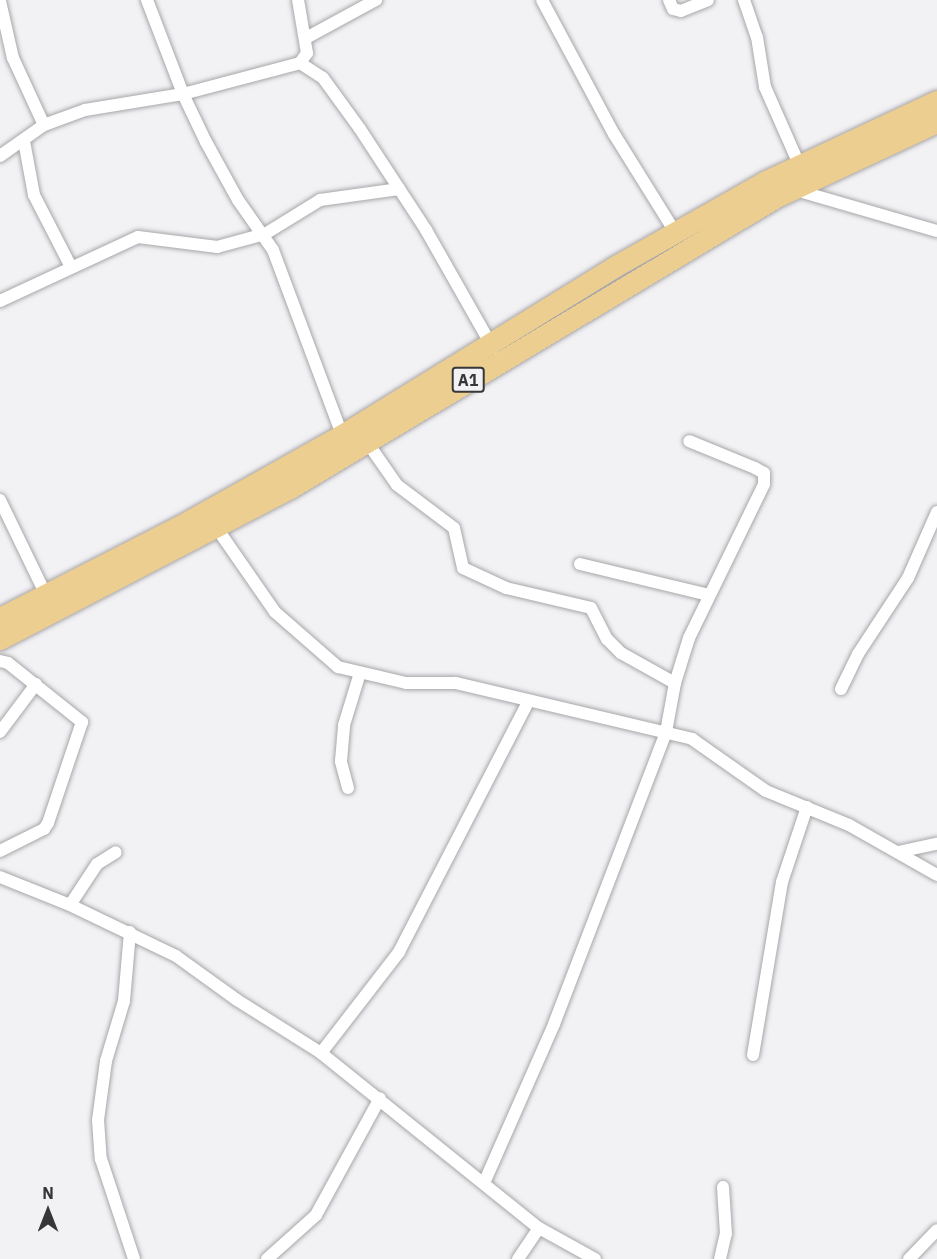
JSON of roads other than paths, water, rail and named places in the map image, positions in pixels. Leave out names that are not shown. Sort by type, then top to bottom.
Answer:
[{"type":"highway","name":"A1","points":[[0,631],[216,527],[367,441],[675,232],[799,164],[937,101]]},
{"type":"highway","name":"A1","points":[[0,631],[46,595],[180,526],[792,189],[937,123]]},
{"type":"street","points":[[147,0],[183,94],[238,200],[265,234],[342,435]]},
{"type":"street","points":[[0,156],[44,125],[107,105],[183,94],[300,63],[307,53],[298,0]]},
{"type":"street","points":[[306,38],[376,0]]},
{"type":"street","points":[[542,0],[614,134],[675,232]]},
{"type":"street","points":[[669,0],[673,9],[681,11],[708,0]]},
{"type":"street","points":[[744,0],[757,37],[765,87],[799,164]]},
{"type":"street","points":[[0,1],[13,58],[44,125]]},
{"type":"street","points":[[300,63],[323,78],[399,189],[496,352]]},
{"type":"street","points":[[24,141],[34,195],[70,265]]},
{"type":"street","points":[[0,301],[70,265],[138,237],[217,247],[265,234],[320,200],[399,189]]},
{"type":"street","points":[[792,189],[937,231]]},
{"type":"street","points":[[367,441],[397,485],[454,528],[463,568],[506,588],[591,608],[607,639],[621,653],[675,683]]},
{"type":"street","points":[[484,1183],[554,1024],[666,732],[675,683],[709,595],[765,478],[755,468],[689,441]]},
{"type":"street","points":[[0,500],[46,595]]},
{"type":"street","points":[[841,689],[858,654],[908,578],[937,512]]},
{"type":"street","points":[[216,527],[243,569],[294,632],[338,667],[406,683],[456,682],[528,702],[692,739],[766,790],[807,807],[898,852],[937,875]]},
{"type":"street","points":[[580,564],[709,595]]},
{"type":"street","points":[[0,631],[4,662],[78,716],[82,731],[44,829],[0,851]]},
{"type":"street","points":[[348,788],[342,761],[344,725],[360,673]]},
{"type":"street","points":[[0,732],[36,684]]},
{"type":"street","points":[[321,1053],[399,952],[528,702]]},
{"type":"street","points":[[753,1055],[782,882],[807,807]]},
{"type":"street","points":[[898,852],[937,844]]},
{"type":"street","points":[[70,905],[97,864],[116,852]]},
{"type":"street","points":[[0,878],[70,905],[176,956],[237,1000],[321,1053],[380,1098],[539,1228],[595,1259]]},
{"type":"street","points":[[130,932],[124,1001],[106,1061],[98,1120],[101,1159],[134,1259]]},
{"type":"street","points":[[267,1259],[316,1215],[380,1098]]},
{"type":"street","points":[[720,1259],[726,1234],[723,1187]]},
{"type":"street","points":[[518,1259],[539,1228]]},
{"type":"street","points":[[909,1259],[937,1230]]}]
